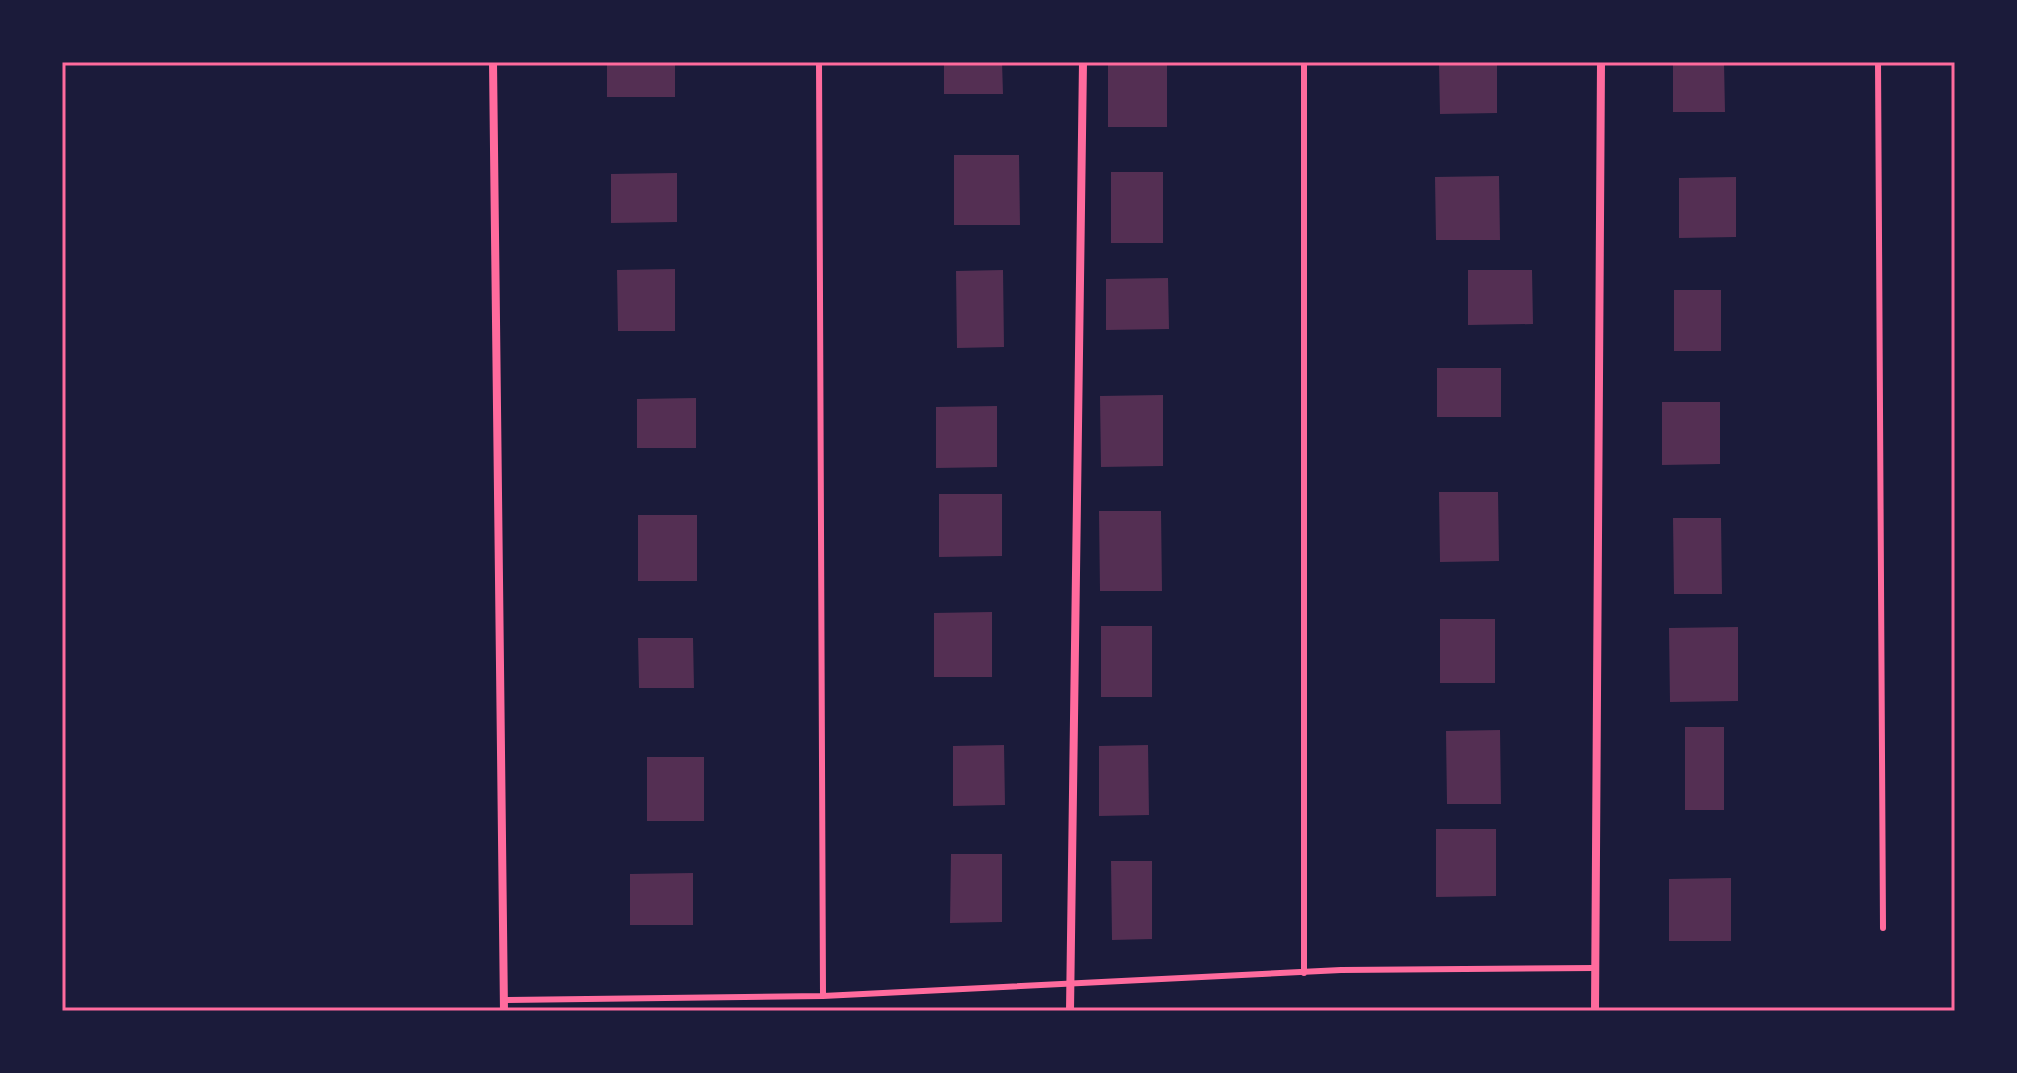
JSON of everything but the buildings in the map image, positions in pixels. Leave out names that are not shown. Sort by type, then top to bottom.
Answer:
[{"type":"street","points":[[493,62],[504,1011]]},
{"type":"street","points":[[1070,1011],[1083,62]]},
{"type":"street","points":[[1595,1011],[1601,62]]},
{"type":"lane","points":[[819,62],[823,996]]},
{"type":"lane","points":[[1304,62],[1304,973]]},
{"type":"lane","points":[[1878,62],[1883,928]]},
{"type":"lane","points":[[505,1000],[823,996],[1341,970],[1594,968]]}]
